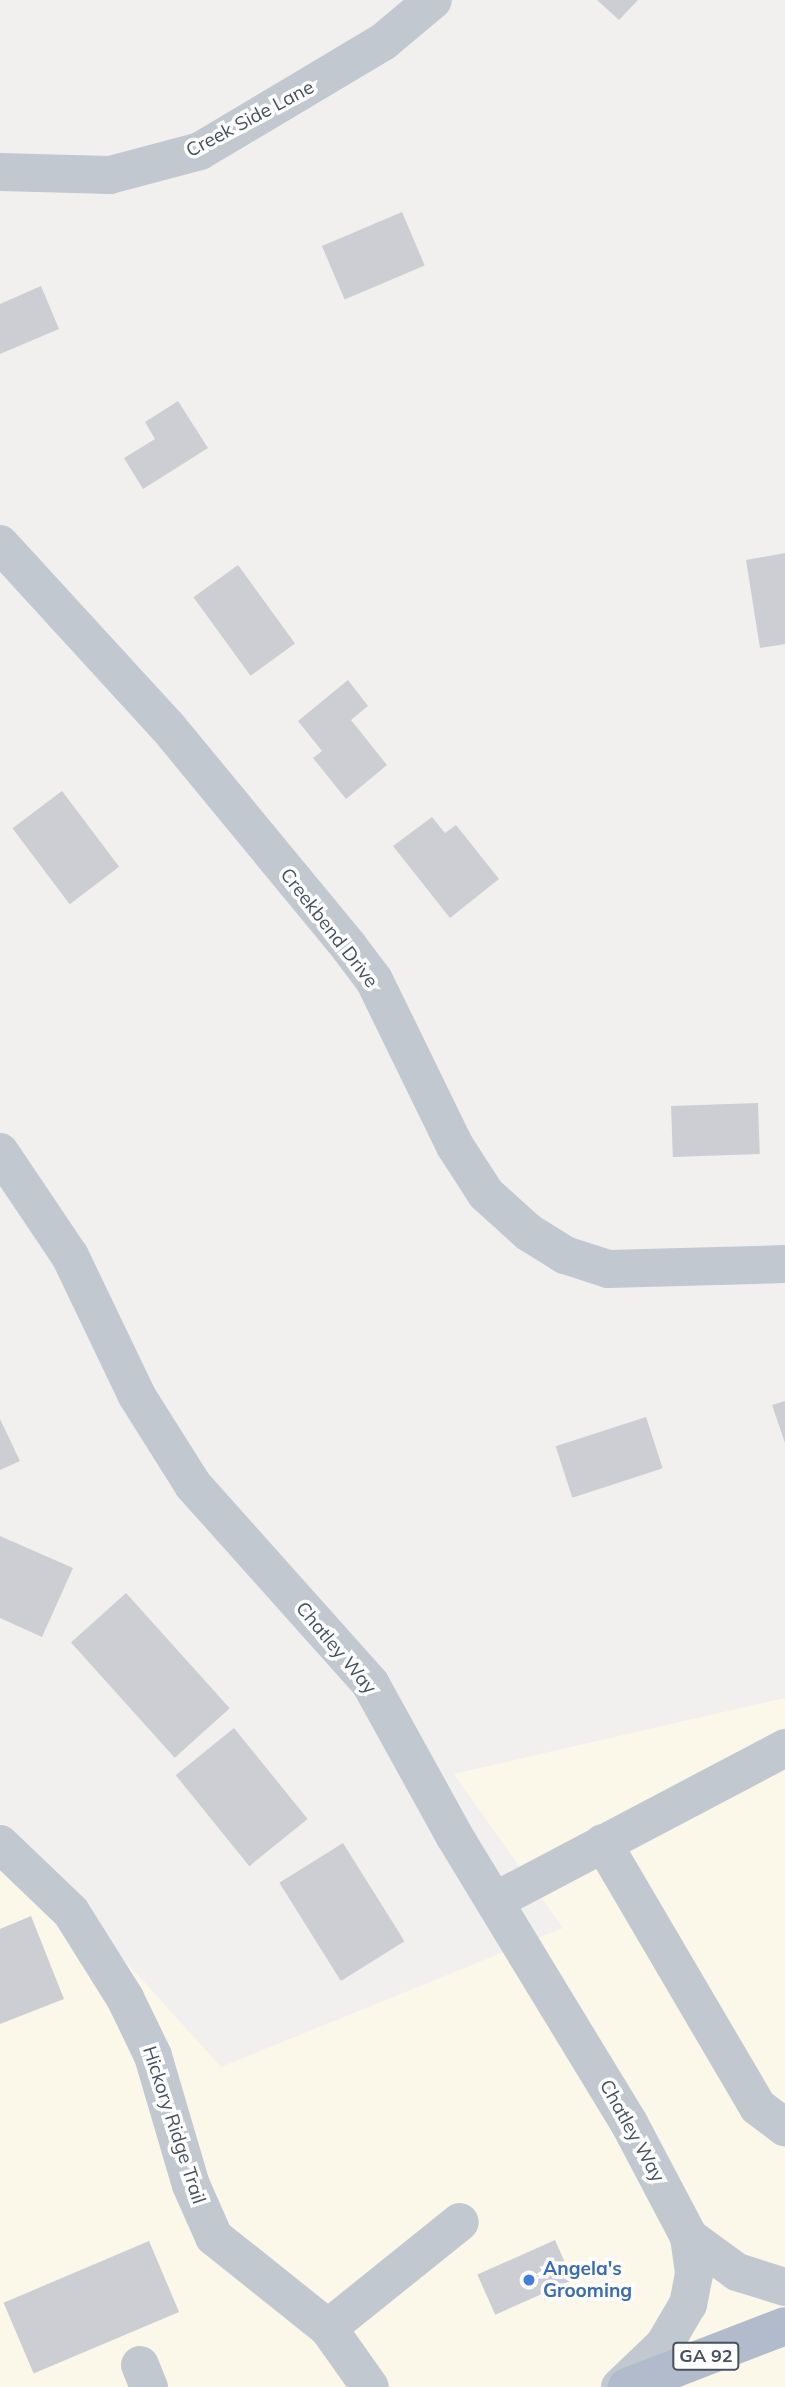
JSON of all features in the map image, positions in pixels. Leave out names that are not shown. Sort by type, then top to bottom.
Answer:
[{"type":"main road","name":"GA 92","points":[[627,2387],[785,2326]]},
{"type":"street","name":"Creek Side Lane","points":[[0,172],[110,174],[200,151],[383,42],[433,0]]},
{"type":"street","name":"Creekbend Drive","points":[[0,544],[167,726],[374,980],[456,1146],[486,1194],[528,1232],[565,1255],[608,1269],[785,1264]]},
{"type":"street","name":"Chatley Way","points":[[0,1152],[70,1256],[137,1396],[193,1485],[370,1683],[495,1901],[629,2123],[689,2236],[694,2274],[688,2304],[664,2345],[620,2387]]},
{"type":"street","points":[[495,1901],[785,1748]]},
{"type":"street","points":[[603,1843],[758,2107],[785,2127]]},
{"type":"street","name":"Hickory Ridge Trail","points":[[0,1844],[71,1912],[107,1965],[153,2056],[191,2185],[214,2236],[328,2328],[370,2387]]},
{"type":"street","points":[[328,2328],[460,2222]]},
{"type":"street","name":"Chatley Way","points":[[689,2236],[737,2272],[785,2287]]},
{"type":"shaded area","points":[[785,1698],[785,2387],[0,2387],[0,1823],[221,2067],[563,1928],[454,1774]]},
{"type":"building","points":[[597,0],[638,0],[619,20]]},
{"type":"building","points":[[402,212],[425,265],[345,299],[322,246]]},
{"type":"building","points":[[41,286],[59,329],[0,354],[0,304]]},
{"type":"building","points":[[178,401],[208,448],[143,489],[124,458],[155,439],[145,422]]},
{"type":"building","points":[[785,553],[785,644],[760,648],[746,560]]},
{"type":"building","points":[[238,565],[295,643],[251,676],[194,597]]},
{"type":"building","points":[[348,680],[368,706],[351,720],[387,765],[346,799],[313,758],[322,751],[298,721]]},
{"type":"building","points":[[62,791],[119,867],[70,904],[12,828]]},
{"type":"building","points":[[432,817],[445,833],[456,825],[499,879],[450,918],[393,846]]},
{"type":"building","points":[[758,1103],[760,1154],[673,1157],[671,1106]]},
{"type":"building","points":[[785,1401],[785,1443],[772,1405]]},
{"type":"building","points":[[646,1417],[663,1468],[572,1498],[556,1446]]},
{"type":"building","points":[[0,1419],[20,1461],[0,1470]]},
{"type":"building","points":[[0,1536],[73,1568],[42,1637],[0,1618]]},
{"type":"building","points":[[126,1593],[230,1708],[175,1758],[71,1643]]},
{"type":"building","points":[[234,1728],[308,1819],[249,1866],[176,1775]]},
{"type":"building","points":[[343,1843],[404,1941],[341,1981],[279,1883]]},
{"type":"building","points":[[31,1916],[64,1999],[0,2024],[0,1929]]},
{"type":"building","points":[[555,2240],[573,2280],[495,2315],[477,2275]]},
{"type":"building","points":[[149,2241],[179,2312],[34,2374],[4,2303]]},
{"type":"place","name":"Angela's Grooming","points":[[529,2280]]}]
